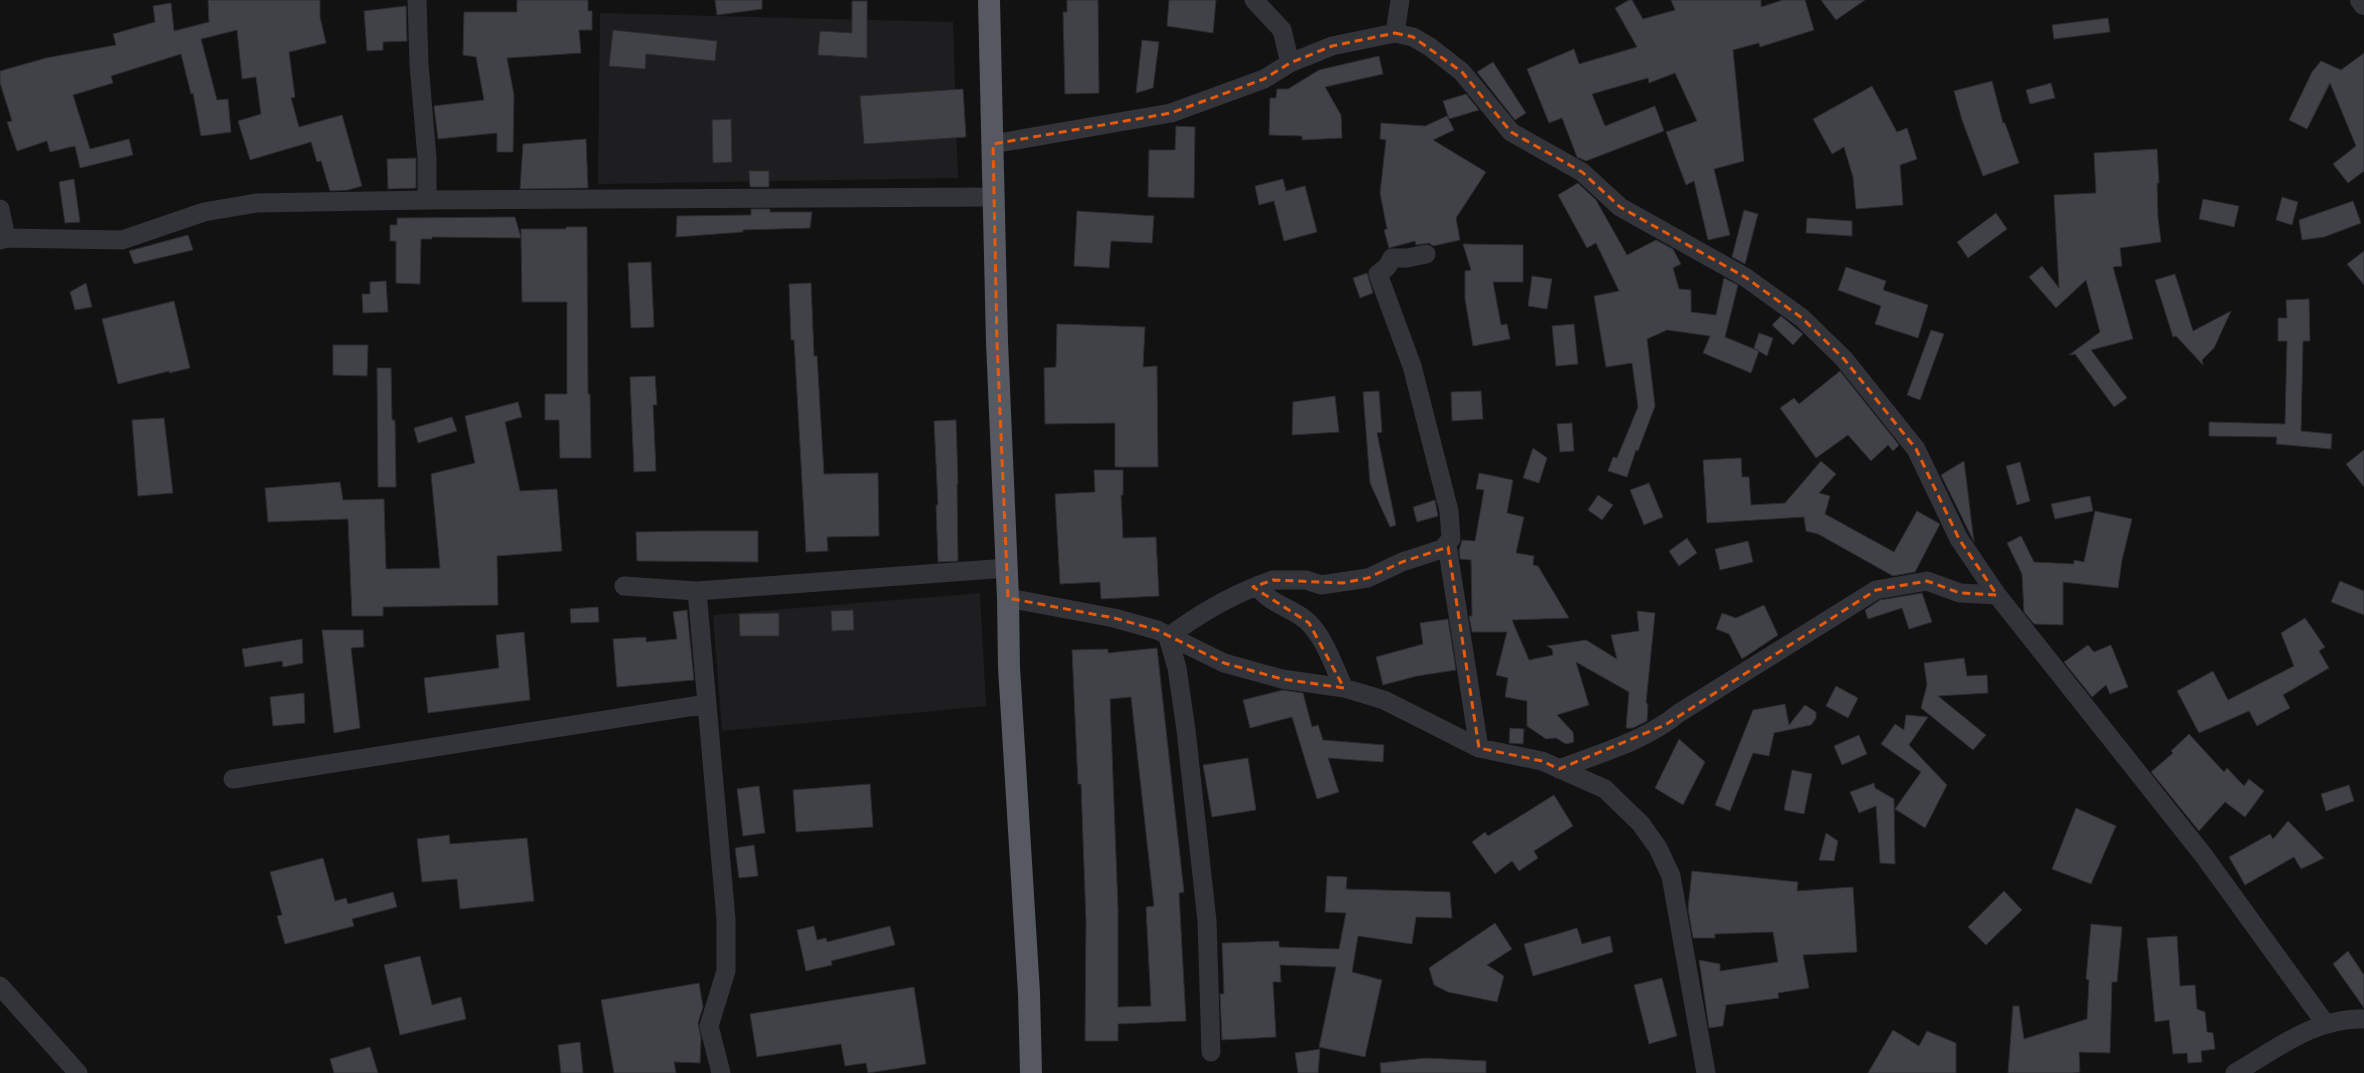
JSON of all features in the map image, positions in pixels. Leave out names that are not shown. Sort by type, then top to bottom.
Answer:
[{"type":"highway","points":[[988,0],[993,144],[997,342],[1007,568],[1009,667],[1029,993],[1031,1073]]},
{"type":"street","points":[[418,0],[419,64],[427,158],[427,200]]},
{"type":"street","points":[[1254,0],[1282,30],[1290,63]]},
{"type":"street","points":[[1395,33],[1400,0]]},
{"type":"street","points":[[2361,0],[2364,4]]},
{"type":"street","points":[[993,144],[1171,113],[1264,79],[1290,63],[1332,46],[1395,33],[1413,37],[1430,47],[1462,72],[1511,132],[1582,172],[1620,207],[1745,277],[1802,318],[1844,359],[1916,449],[1959,539],[1997,595],[2204,856],[2324,1023]]},
{"type":"street","points":[[0,209],[3,239],[122,240],[204,212],[256,203],[427,200],[994,197]]},
{"type":"street","points":[[1168,637],[1196,616],[1227,598],[1273,580],[1306,580],[1321,584],[1368,578],[1402,562],[1442,549],[1447,545],[1451,539],[1449,511],[1412,366],[1378,274],[1387,267],[1392,258],[1407,258],[1426,254]]},
{"type":"street","points":[[1447,545],[1479,748]]},
{"type":"street","points":[[624,586],[697,590],[1007,568]]},
{"type":"street","points":[[1559,769],[1635,740],[1665,725],[1679,713],[1876,590],[1927,581],[1960,593],[1997,595]]},
{"type":"street","points":[[1257,586],[1264,596],[1309,623],[1322,643],[1344,688]]},
{"type":"street","points":[[697,590],[726,919],[726,971],[709,1026],[721,1073]]},
{"type":"street","points":[[1008,598],[1114,618],[1157,630],[1168,637],[1224,663],[1282,679],[1344,688],[1384,700],[1479,748],[1542,761],[1605,789],[1640,824],[1658,848],[1671,876],[1706,1073]]},
{"type":"street","points":[[1168,637],[1177,668],[1186,730],[1206,913],[1211,1052]]},
{"type":"street","points":[[233,779],[708,704]]},
{"type":"street","points":[[0,986],[78,1073]]},
{"type":"street","points":[[2234,1073],[2324,1023],[2348,1018],[2364,1019]]},
{"type":"highlighted area","points":[[1395,33],[1413,37],[1462,72],[1511,132],[1582,172],[1620,207],[1745,277],[1802,318],[1844,359],[1916,449],[1959,539],[1997,595],[1960,593],[1927,581],[1876,590],[1665,725],[1559,769],[1542,761],[1479,748],[1448,547],[1402,562],[1368,578],[1343,583],[1273,580],[1253,587],[1309,623],[1344,688],[1282,679],[1224,663],[1157,630],[1114,618],[1008,598],[997,342],[993,144],[1171,113],[1264,79],[1290,63],[1332,46]]},
{"type":"shaded area","points":[[600,13],[953,22],[958,178],[598,184]]},
{"type":"shaded area","points":[[980,593],[986,706],[722,731],[713,615]]},
{"type":"building","points":[[208,0],[320,0],[320,17],[326,43],[289,52],[295,97],[291,98],[299,127],[342,115],[362,186],[348,190],[330,191],[321,161],[317,162],[311,142],[250,160],[238,121],[261,114],[256,77],[242,79],[237,30],[201,39],[217,100],[228,99],[231,132],[201,136],[193,93],[191,94],[181,54],[111,76],[113,83],[73,95],[90,149],[129,139],[133,155],[80,168],[75,146],[50,152],[47,141],[17,151],[7,122],[12,121],[0,83],[0,71],[46,58],[116,45],[113,34],[155,22],[153,6],[171,3],[174,31],[209,22]]},
{"type":"building","points":[[517,0],[588,0],[588,11],[592,11],[592,30],[579,30],[581,53],[507,58],[514,95],[513,152],[497,152],[497,133],[438,139],[434,106],[484,100],[476,57],[463,55],[464,12],[517,12]]},
{"type":"building","points":[[715,0],[762,0],[762,9],[717,15]]},
{"type":"building","points":[[1067,0],[1098,0],[1099,93],[1065,94],[1063,12],[1067,12]]},
{"type":"building","points":[[1169,0],[1216,0],[1213,33],[1167,26]]},
{"type":"building","points":[[1629,0],[1632,0],[1643,19],[1675,10],[1671,0],[1761,0],[1761,7],[1783,0],[1805,0],[1814,30],[1760,47],[1759,43],[1733,50],[1744,161],[1714,169],[1730,235],[1708,240],[1694,181],[1686,185],[1666,132],[1697,121],[1675,73],[1649,83],[1648,78],[1592,94],[1605,126],[1655,106],[1664,131],[1586,161],[1577,157],[1562,118],[1549,123],[1527,69],[1574,49],[1579,64],[1637,47],[1615,8]]},
{"type":"building","points":[[1821,0],[1865,0],[1836,20]]},
{"type":"building","points":[[852,1],[867,1],[867,58],[818,55],[820,31],[852,33]]},
{"type":"building","points":[[406,6],[407,41],[383,42],[383,50],[367,51],[364,11]]},
{"type":"building","points":[[2108,18],[2110,32],[2054,39],[2052,25]]},
{"type":"building","points":[[613,30],[717,41],[715,61],[646,54],[645,69],[609,66]]},
{"type":"building","points":[[1142,40],[1159,42],[1153,88],[1136,93]]},
{"type":"building","points":[[2364,53],[2364,171],[2348,183],[2333,164],[2356,146],[2330,83],[2307,129],[2289,120],[2312,72],[2321,61],[2341,70]]},
{"type":"building","points":[[1379,56],[1383,74],[1325,87],[1341,115],[1342,138],[1302,140],[1302,136],[1269,135],[1270,98],[1276,98],[1277,89],[1288,89],[1319,70]]},
{"type":"building","points":[[1493,62],[1526,113],[1515,120],[1477,72]]},
{"type":"building","points":[[1992,81],[2003,123],[2005,123],[2019,163],[1983,176],[1962,120],[1954,91]]},
{"type":"building","points":[[2051,83],[2055,98],[2030,104],[2026,90]]},
{"type":"building","points":[[1872,86],[1897,132],[1907,128],[1917,159],[1900,165],[1903,205],[1856,209],[1853,177],[1844,147],[1832,154],[1813,119]]},
{"type":"building","points":[[963,89],[966,137],[864,144],[860,96]]},
{"type":"building","points":[[1466,94],[1479,110],[1449,119],[1443,101]]},
{"type":"building","points":[[1447,116],[1454,130],[1433,140],[1486,172],[1456,218],[1460,240],[1433,246],[1429,243],[1416,245],[1415,241],[1389,248],[1384,230],[1387,229],[1380,193],[1386,140],[1380,139],[1381,123],[1425,126]]},
{"type":"building","points":[[731,119],[732,162],[713,163],[712,120]]},
{"type":"building","points":[[1176,126],[1195,127],[1194,198],[1148,197],[1149,150],[1175,150]]},
{"type":"building","points":[[586,139],[588,188],[520,189],[523,144]]},
{"type":"building","points":[[2157,149],[2159,183],[2157,183],[2158,218],[2161,242],[2120,248],[2122,266],[2113,267],[2133,339],[2091,350],[2127,398],[2114,407],[2075,354],[2069,355],[2100,332],[2086,280],[2056,308],[2029,277],[2042,266],[2059,288],[2054,195],[2096,193],[2094,153]]},
{"type":"building","points":[[416,158],[416,188],[388,189],[387,159]]},
{"type":"building","points":[[749,171],[769,171],[769,187],[750,187]]},
{"type":"building","points":[[74,179],[80,222],[65,223],[59,182]]},
{"type":"building","points":[[1283,179],[1286,191],[1305,186],[1317,232],[1284,241],[1274,201],[1259,205],[1255,186]]},
{"type":"building","points":[[1578,183],[1596,200],[1627,255],[1656,240],[1673,249],[1681,264],[1673,268],[1679,289],[1691,290],[1691,312],[1716,315],[1724,278],[1738,285],[1725,337],[1759,351],[1751,373],[1703,353],[1710,336],[1667,330],[1647,339],[1655,406],[1638,451],[1636,450],[1627,477],[1608,471],[1613,457],[1617,458],[1638,407],[1632,363],[1606,367],[1594,296],[1619,291],[1596,243],[1587,248],[1558,195]]},
{"type":"building","points":[[2282,197],[2298,202],[2292,225],[2276,220]]},
{"type":"building","points":[[2203,199],[2239,206],[2234,227],[2199,219]]},
{"type":"building","points":[[2353,201],[2361,223],[2324,237],[2302,240],[2299,220]]},
{"type":"building","points":[[751,209],[770,209],[770,212],[812,212],[810,228],[743,230],[743,232],[676,237],[677,216],[751,215]]},
{"type":"building","points":[[1744,210],[1758,214],[1745,264],[1732,257]]},
{"type":"building","points":[[1077,211],[1154,216],[1152,243],[1111,241],[1109,268],[1074,266]]},
{"type":"building","points":[[1996,213],[2007,229],[1968,258],[1957,242]]},
{"type":"building","points":[[515,217],[521,238],[432,237],[432,239],[421,239],[420,284],[396,283],[396,241],[390,241],[390,225],[397,225],[397,218]]},
{"type":"building","points":[[1807,218],[1852,221],[1852,236],[1806,233]]},
{"type":"building","points":[[566,227],[587,227],[588,394],[590,394],[591,458],[560,458],[559,420],[545,420],[545,394],[567,394],[567,302],[522,302],[521,229],[566,229]]},
{"type":"building","points":[[188,235],[193,250],[134,264],[129,251]]},
{"type":"building","points":[[1463,244],[1523,245],[1523,282],[1493,282],[1501,325],[1507,324],[1510,339],[1473,346],[1465,299],[1465,271],[1471,270]]},
{"type":"building","points":[[2364,251],[2364,285],[2347,264]]},
{"type":"building","points":[[651,262],[654,327],[631,328],[628,263]]},
{"type":"building","points":[[1846,267],[1886,281],[1883,290],[1928,305],[1918,338],[1875,324],[1881,306],[1838,290]]},
{"type":"building","points":[[1367,273],[1373,293],[1360,298],[1353,278]]},
{"type":"building","points":[[2175,274],[2193,331],[2231,311],[2214,348],[2202,360],[2203,365],[2176,336],[2173,337],[2155,280]]},
{"type":"building","points":[[1532,276],[1552,279],[1547,309],[1528,306]]},
{"type":"building","points":[[386,281],[388,312],[363,313],[362,294],[370,294],[370,282]]},
{"type":"building","points":[[86,283],[92,307],[75,310],[70,292]]},
{"type":"building","points":[[811,283],[814,356],[817,356],[824,474],[878,473],[879,536],[827,537],[828,551],[806,552],[794,340],[791,340],[789,284]]},
{"type":"building","points":[[2309,299],[2310,341],[2303,341],[2301,431],[2332,434],[2331,449],[2276,444],[2277,437],[2209,436],[2209,422],[2285,424],[2287,341],[2278,341],[2278,318],[2287,318],[2286,300]]},
{"type":"building","points":[[174,301],[190,368],[169,373],[169,371],[118,384],[102,319]]},
{"type":"building","points":[[1781,316],[1803,334],[1793,345],[1772,325]]},
{"type":"building","points":[[1057,324],[1145,327],[1143,367],[1157,366],[1158,467],[1115,467],[1115,423],[1045,424],[1044,368],[1056,367]]},
{"type":"building","points":[[1574,324],[1578,364],[1556,366],[1552,326]]},
{"type":"building","points":[[1931,330],[1944,334],[1920,400],[1907,395]]},
{"type":"building","points":[[1759,333],[1773,338],[1767,356],[1754,348]]},
{"type":"building","points":[[333,345],[368,345],[367,376],[333,375]]},
{"type":"building","points":[[377,368],[391,368],[392,420],[395,420],[396,487],[378,487]]},
{"type":"building","points":[[1840,371],[1899,445],[1893,451],[1888,445],[1871,461],[1848,435],[1816,458],[1780,408],[1794,398],[1799,404]]},
{"type":"building","points":[[655,376],[657,405],[653,405],[656,471],[634,472],[630,377]]},
{"type":"building","points":[[1379,391],[1382,432],[1377,433],[1396,525],[1390,527],[1370,483],[1363,392]]},
{"type":"building","points":[[1481,391],[1483,419],[1452,421],[1451,392]]},
{"type":"building","points":[[1335,396],[1339,432],[1292,435],[1293,402]]},
{"type":"building","points":[[518,402],[522,417],[505,422],[520,491],[557,489],[562,551],[497,556],[498,605],[383,607],[383,616],[352,616],[348,519],[268,522],[265,488],[340,482],[343,500],[384,499],[386,569],[440,568],[431,474],[475,463],[465,416]]},
{"type":"building","points":[[452,417],[457,431],[418,443],[414,428]]},
{"type":"building","points":[[164,418],[173,493],[138,496],[132,420]]},
{"type":"building","points":[[956,420],[958,561],[938,562],[936,505],[938,505],[934,421]]},
{"type":"building","points":[[1572,423],[1574,451],[1560,452],[1557,424]]},
{"type":"building","points":[[1533,448],[1547,458],[1539,483],[1523,478]]},
{"type":"building","points":[[2364,450],[2364,487],[2346,464]]},
{"type":"building","points":[[1741,458],[1742,477],[1749,477],[1751,505],[1785,503],[1821,461],[1836,474],[1819,493],[1830,496],[1825,514],[1894,552],[1917,511],[1940,524],[1915,572],[1893,576],[1818,534],[1806,531],[1804,517],[1707,523],[1703,460]]},
{"type":"building","points":[[1964,461],[1974,542],[1941,475]]},
{"type":"building","points":[[2020,462],[2030,501],[2017,505],[2006,466]]},
{"type":"building","points":[[1094,470],[1123,470],[1123,495],[1121,495],[1123,538],[1156,537],[1159,596],[1101,599],[1100,582],[1060,584],[1055,494],[1095,492]]},
{"type":"building","points":[[1479,473],[1513,480],[1507,513],[1524,517],[1516,553],[1534,556],[1533,565],[1538,566],[1569,618],[1512,620],[1529,660],[1553,655],[1552,649],[1547,646],[1586,640],[1617,659],[1611,635],[1639,631],[1637,611],[1655,613],[1646,703],[1648,704],[1647,721],[1633,728],[1626,728],[1629,692],[1576,662],[1589,705],[1557,715],[1573,732],[1574,742],[1566,744],[1556,738],[1546,739],[1527,726],[1527,701],[1505,697],[1508,678],[1496,675],[1507,632],[1472,632],[1469,616],[1472,616],[1471,560],[1460,559],[1459,551],[1462,540],[1475,541],[1484,490],[1476,489]]},
{"type":"building","points":[[1649,483],[1663,517],[1644,525],[1630,490]]},
{"type":"building","points":[[1598,495],[1613,505],[1602,520],[1588,510]]},
{"type":"building","points":[[2090,496],[2093,511],[2055,519],[2051,504]]},
{"type":"building","points":[[1435,500],[1438,516],[1417,522],[1413,507]]},
{"type":"building","points":[[2095,511],[2132,519],[2122,560],[2118,588],[2063,582],[2063,625],[2034,624],[2024,612],[2022,574],[2007,543],[2021,536],[2034,562],[2074,564],[2074,560],[2084,562]]},
{"type":"building","points":[[758,531],[758,562],[637,561],[636,532]]},
{"type":"building","points":[[1687,538],[1697,553],[1679,566],[1669,551]]},
{"type":"building","points":[[1748,541],[1753,562],[1720,570],[1715,549]]},
{"type":"building","points":[[2340,581],[2364,591],[2364,615],[2331,602]]},
{"type":"building","points":[[1922,593],[1932,622],[1909,629],[1902,608],[1868,619],[1865,610],[1880,600]]},
{"type":"building","points":[[1764,605],[1778,635],[1742,659],[1729,634],[1716,629],[1722,613],[1736,618]]},
{"type":"building","points":[[598,607],[599,622],[571,623],[570,609]]},
{"type":"building","points":[[687,610],[694,680],[617,687],[613,639],[646,637],[646,642],[677,639],[673,612]]},
{"type":"building","points":[[853,610],[854,630],[832,631],[831,611]]},
{"type":"building","points":[[779,613],[779,636],[740,636],[739,614]]},
{"type":"building","points":[[2305,618],[2325,647],[2319,651],[2329,668],[2283,695],[2290,708],[2257,726],[2249,711],[2199,733],[2177,691],[2213,671],[2228,700],[2294,666],[2281,633]]},
{"type":"building","points":[[1448,619],[1456,670],[1417,676],[1383,685],[1376,657],[1423,644],[1420,623]]},
{"type":"building","points":[[322,630],[363,630],[364,647],[351,648],[360,728],[334,733]]},
{"type":"building","points":[[524,632],[530,700],[428,713],[424,678],[499,668],[496,635]]},
{"type":"building","points":[[302,639],[303,663],[283,667],[282,661],[245,667],[242,649]]},
{"type":"building","points":[[2088,645],[2094,652],[2111,645],[2128,687],[2110,694],[2106,685],[2092,697],[2064,662]]},
{"type":"building","points":[[1157,648],[1184,892],[1179,893],[1186,1021],[1118,1024],[1118,1041],[1085,1041],[1086,921],[1081,784],[1078,784],[1072,650],[1108,649],[1108,653]],"holes":[[[1131,697],[1154,906],[1146,907],[1151,1006],[1118,1007],[1118,909],[1110,699]]]},
{"type":"building","points":[[1964,658],[1967,676],[1987,675],[1988,693],[1938,696],[1986,735],[1973,750],[1921,708],[1927,685],[1924,663]]},
{"type":"building","points":[[1836,686],[1858,698],[1848,718],[1826,706]]},
{"type":"building","points":[[1283,690],[1303,693],[1312,727],[1318,725],[1323,740],[1384,745],[1383,762],[1328,758],[1339,792],[1317,799],[1292,717],[1250,728],[1243,700]]},
{"type":"building","points":[[304,693],[305,723],[273,726],[270,697]]},
{"type":"building","points":[[1785,704],[1789,725],[1805,705],[1816,712],[1816,718],[1811,725],[1774,733],[1769,756],[1753,753],[1730,811],[1715,805],[1753,710]]},
{"type":"building","points":[[1906,715],[1928,717],[1909,745],[1947,785],[1925,828],[1895,809],[1921,772],[1881,744],[1895,724],[1904,730]]},
{"type":"building","points":[[1510,728],[1524,729],[1523,744],[1509,743]]},
{"type":"building","points":[[2189,734],[2224,772],[2227,768],[2244,786],[2249,779],[2264,791],[2245,817],[2225,802],[2199,831],[2151,772],[2173,753],[2171,751]]},
{"type":"building","points":[[1859,735],[1867,754],[1842,765],[1834,746]]},
{"type":"building","points":[[1679,739],[1705,762],[1683,805],[1655,788]]},
{"type":"building","points":[[1248,758],[1256,810],[1212,817],[1203,765]]},
{"type":"building","points":[[1792,770],[1812,774],[1804,814],[1784,810]]},
{"type":"building","points":[[1874,783],[1875,788],[1894,799],[1895,864],[1880,863],[1876,806],[1859,813],[1850,792]]},
{"type":"building","points":[[870,784],[873,827],[796,832],[793,790]]},
{"type":"building","points":[[2349,785],[2354,801],[2326,811],[2321,794]]},
{"type":"building","points":[[759,786],[765,833],[743,836],[737,789]]},
{"type":"building","points":[[1554,795],[1573,826],[1534,851],[1538,858],[1519,871],[1512,861],[1495,874],[1472,842],[1485,832],[1488,836]]},
{"type":"building","points":[[2076,808],[2116,826],[2091,884],[2052,869]]},
{"type":"building","points":[[2288,821],[2324,858],[2301,869],[2294,857],[2245,885],[2229,857],[2270,834],[2273,839]]},
{"type":"building","points":[[1826,833],[1838,841],[1834,861],[1819,860]]},
{"type":"building","points":[[449,835],[450,844],[527,838],[534,901],[460,909],[457,879],[422,882],[417,839]]},
{"type":"building","points":[[754,845],[758,876],[739,878],[735,848]]},
{"type":"building","points":[[323,858],[335,901],[346,898],[348,904],[393,892],[397,907],[352,919],[354,926],[285,944],[277,916],[282,915],[270,872]]},
{"type":"building","points":[[1692,871],[1798,882],[1797,891],[1853,887],[1857,952],[1803,955],[1809,988],[1778,993],[1779,998],[1726,1005],[1723,1026],[1709,1028],[1699,960],[1720,964],[1720,971],[1778,962],[1773,932],[1715,934],[1715,938],[1693,938],[1688,909]]},
{"type":"building","points":[[1327,876],[1347,877],[1346,889],[1450,892],[1452,918],[1416,917],[1412,944],[1358,936],[1352,972],[1382,980],[1365,1057],[1319,1047],[1336,967],[1280,965],[1281,982],[1273,982],[1276,1037],[1222,1040],[1220,994],[1224,994],[1222,943],[1279,941],[1279,947],[1339,949],[1346,913],[1325,912]]},
{"type":"building","points":[[2004,891],[2022,910],[1986,945],[1968,927]]},
{"type":"building","points":[[1495,923],[1512,949],[1487,965],[1504,976],[1497,1002],[1448,992],[1434,985],[1429,968]]},
{"type":"building","points":[[2091,924],[2122,927],[2117,982],[2112,982],[2110,1053],[2079,1052],[2080,1072],[2008,1073],[2013,1006],[2019,1006],[2024,1039],[2087,1019],[2089,980],[2086,979]]},
{"type":"building","points":[[814,926],[817,940],[826,938],[827,942],[890,926],[895,945],[831,961],[832,965],[806,971],[797,930]]},
{"type":"building","points":[[1577,928],[1582,944],[1610,936],[1613,952],[1533,976],[1524,944]]},
{"type":"building","points":[[2177,936],[2180,986],[2195,985],[2197,1009],[2205,1012],[2207,1032],[2213,1033],[2215,1049],[2201,1051],[2202,1062],[2188,1063],[2187,1053],[2173,1054],[2169,1020],[2155,1022],[2147,938]]},
{"type":"building","points":[[2348,951],[2364,975],[2364,1008],[2333,964]]},
{"type":"building","points":[[420,956],[432,1005],[461,997],[466,1019],[400,1035],[384,965]]},
{"type":"building","points":[[1662,978],[1677,1036],[1649,1044],[1634,985]]},
{"type":"building","points":[[699,983],[703,1007],[698,1023],[701,1038],[700,1063],[674,1062],[676,1073],[614,1073],[601,1000]]},
{"type":"building","points":[[914,987],[926,1064],[868,1073],[866,1063],[845,1066],[841,1044],[757,1057],[750,1014]]},
{"type":"building","points":[[1893,1030],[1919,1046],[1927,1031],[1956,1043],[1956,1073],[1868,1073]]},
{"type":"building","points":[[580,1042],[583,1073],[561,1073],[558,1045]]},
{"type":"building","points":[[370,1047],[378,1073],[334,1073],[330,1059]]},
{"type":"building","points":[[1320,1049],[1318,1073],[1298,1073],[1295,1053]]},
{"type":"building","points":[[1426,1058],[1486,1061],[1486,1073],[1381,1073],[1380,1063]]}]
